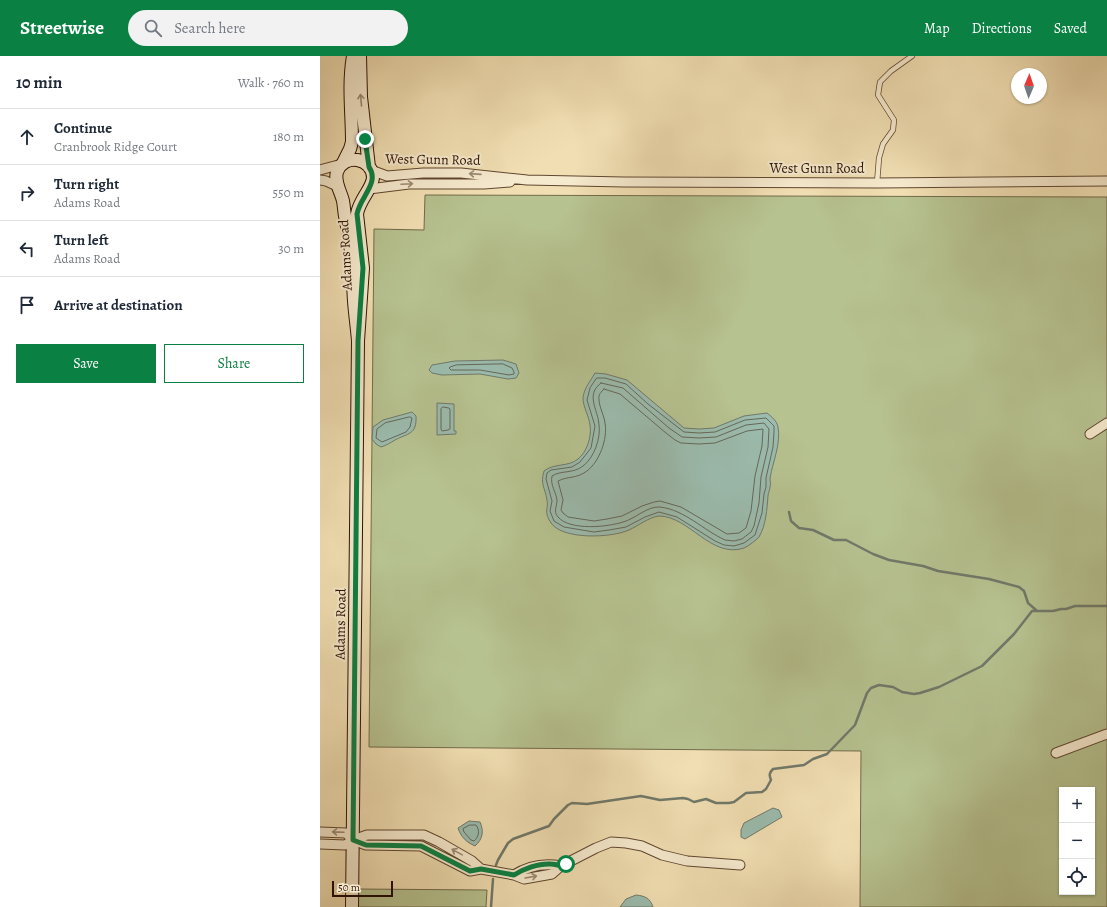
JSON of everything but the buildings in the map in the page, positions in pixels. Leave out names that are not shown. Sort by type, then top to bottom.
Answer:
[{"type":"main road","name":"Adams Road","points":[[353,56],[350,78],[352,142],[336,177],[343,201],[351,253],[358,341]]},
{"type":"main road","name":"Adams Road","points":[[352,907],[358,341],[363,268],[357,214],[359,205],[373,179],[370,169],[361,97],[360,56]]},
{"type":"main road","name":"West Gunn Road","points":[[343,164],[356,159],[365,163],[370,169]]},
{"type":"main road","name":"West Gunn Road","points":[[339,187],[346,194],[355,196],[363,194],[368,190]]},
{"type":"street","name":"West Gunn Road","points":[[320,170],[343,164]]},
{"type":"street","name":"West Gunn Road","points":[[370,169],[387,176],[424,172],[461,173],[527,180],[624,182],[877,183],[1107,181]]},
{"type":"street","name":"West Gunn Road","points":[[320,180],[339,187]]},
{"type":"street","name":"West Gunn Road","points":[[368,190],[409,184],[484,184],[527,180]]},
{"type":"street","points":[[1090,434],[1107,423]]},
{"type":"street","points":[[1056,753],[1107,734]]},
{"type":"street","points":[[320,832],[346,833],[353,840],[366,845],[421,846],[470,871],[481,869],[514,875],[523,869],[550,864],[561,866],[611,842],[626,842],[642,846],[662,855],[687,861],[740,865]]},
{"type":"street","points":[[320,844],[345,845],[353,840],[367,835],[424,835],[472,861],[481,869]]},
{"type":"street","points":[[428,849],[431,838]]},
{"type":"lane","points":[[877,183],[879,158],[883,144],[893,130],[894,120],[878,95],[880,82],[891,71],[912,56]]},
{"type":"green space","points":[[425,195],[1107,197],[1107,907],[860,907],[861,751],[369,747],[374,229],[424,230]]},
{"type":"green space","points":[[356,889],[487,890],[486,907],[356,907]]},
{"type":"water","points":[[503,360],[516,364],[519,373],[516,378],[508,379],[480,374],[442,375],[432,373],[429,370],[432,365],[455,361]]},
{"type":"water","points":[[595,373],[606,374],[627,380],[684,428],[714,428],[744,416],[767,413],[775,421],[779,433],[770,478],[766,517],[759,537],[744,548],[732,550],[721,548],[711,543],[670,518],[659,516],[651,518],[621,533],[600,536],[576,535],[557,529],[551,523],[547,515],[547,503],[543,483],[544,471],[552,467],[570,463],[578,459],[584,452],[589,439],[590,429],[583,398],[586,388]]},
{"type":"water","points":[[437,403],[454,404],[454,431],[456,431],[456,434],[437,435]]},
{"type":"water","points":[[412,412],[416,416],[416,422],[415,427],[411,432],[381,447],[372,439],[373,427],[383,420]]},
{"type":"water","points":[[773,808],[779,810],[782,817],[745,839],[741,837],[741,830],[744,823]]},
{"type":"water","points":[[469,821],[480,822],[481,825],[481,838],[475,846],[464,839],[458,828]]},
{"type":"water","points":[[636,895],[647,898],[653,907],[620,907],[626,899]]},
{"type":"waterway","points":[[789,512],[791,521],[799,528],[813,530],[834,540],[846,540],[873,554],[889,560],[923,566],[938,571],[989,579],[1019,587],[1024,591],[1028,603],[1036,610]]},
{"type":"waterway","points":[[496,865],[508,843],[513,839],[549,826],[554,819],[572,803],[587,804],[641,796],[660,800],[683,798],[694,802],[706,799],[716,803],[729,803],[734,802],[746,793],[762,792],[766,789],[771,780],[770,774],[773,769],[804,765],[813,759],[827,754],[855,725],[867,693],[871,688],[879,685],[893,687],[902,692],[914,694],[939,687],[982,666],[1014,634],[1032,611],[1053,611],[1075,606],[1107,606]]},
{"type":"waterway","points":[[491,907],[493,879]]},
{"type":"route","points":[[365,139],[369,167],[373,179],[370,188],[359,205],[357,214],[363,268],[358,341],[353,840],[366,845],[421,846],[470,871],[481,869],[514,875],[523,869],[550,864],[561,866],[566,864]]}]
